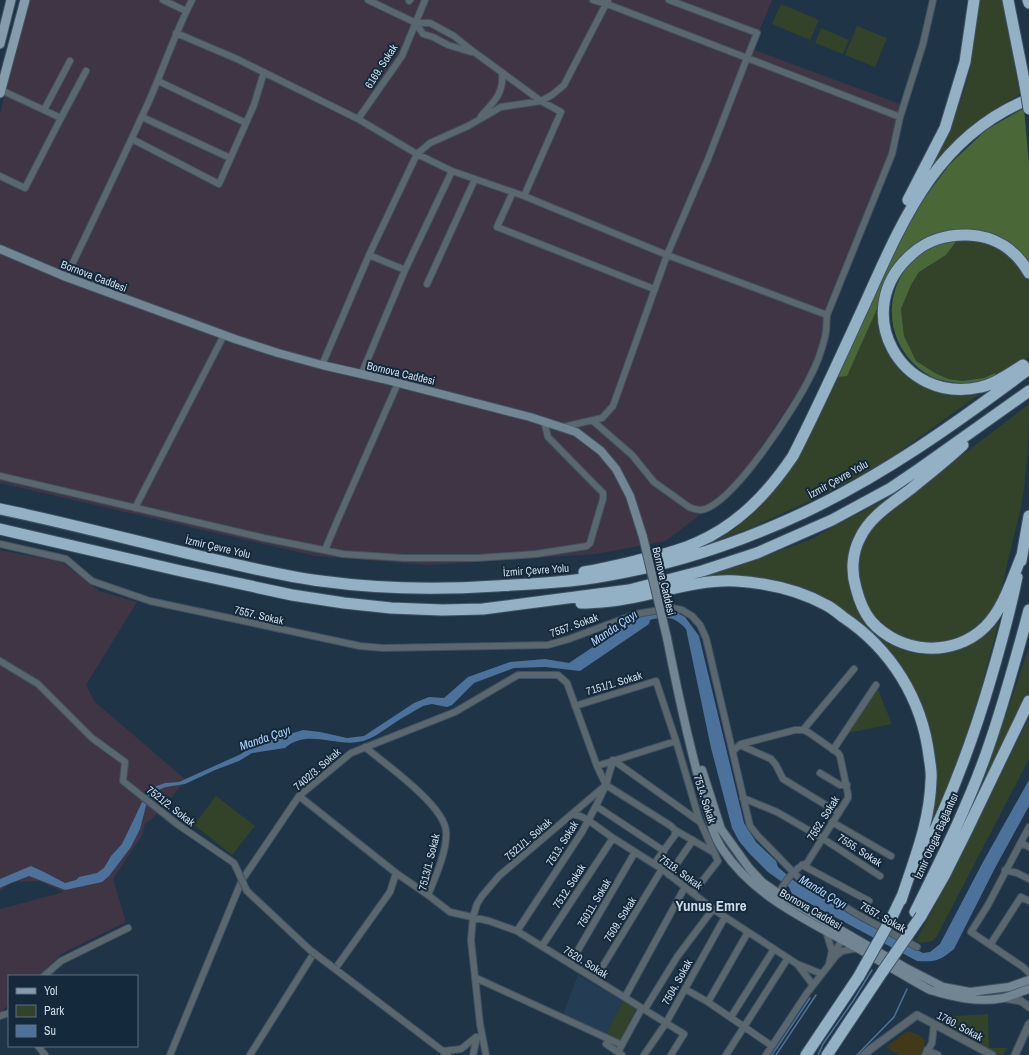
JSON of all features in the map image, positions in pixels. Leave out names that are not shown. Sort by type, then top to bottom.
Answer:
[{"type":"highway","points":[[861,312],[897,222],[945,128],[965,62],[974,0]]},
{"type":"highway","points":[[1008,0],[1029,109]]},
{"type":"highway","points":[[472,588],[593,571],[672,552],[697,543],[733,521],[749,509],[780,475],[793,456],[897,232],[911,207],[935,171],[952,150],[984,122],[1002,111],[1029,99]]},
{"type":"highway","points":[[1029,273],[1016,255],[1006,247],[989,238],[965,235],[940,238],[928,242],[916,250],[898,266],[888,286],[883,302],[883,317],[886,335],[898,359],[915,375],[938,386],[950,389],[981,387],[1002,378],[1029,361]]},
{"type":"highway","name":"İzmir Çevre Yolu","points":[[0,509],[289,576],[352,585],[411,589],[472,588],[551,583],[609,576],[676,560],[717,547],[769,528],[842,494],[901,458],[960,419],[1029,369]]},
{"type":"highway","points":[[1022,554],[993,618],[984,628],[963,642],[940,648],[914,647],[901,643],[879,629],[870,620],[864,610],[858,597],[854,581],[853,564],[859,538],[874,518],[943,463],[1026,393]]},
{"type":"highway","points":[[483,610],[629,590],[702,571],[757,553],[832,520],[890,488],[1026,393]]},
{"type":"highway","name":"İzmir Otogar Bağlantısı","points":[[806,1055],[859,976],[892,917],[927,846],[956,782],[972,741],[1009,616],[1029,516]]},
{"type":"highway","points":[[0,529],[292,595],[391,608],[483,610],[612,601],[710,582],[734,581],[757,583],[794,592],[826,604],[858,627],[882,650],[902,677],[917,708],[926,737],[932,779],[928,811],[920,843],[901,900]]},
{"type":"highway","name":"İzmir Otogar Bağlantısı","points":[[827,1055],[871,989],[884,963],[918,914],[986,754],[1014,667],[1029,610]]},
{"type":"highway","points":[[918,914],[959,845],[1029,701]]},
{"type":"main road","points":[[0,44],[11,0]]},
{"type":"main road","points":[[0,92],[25,0]]},
{"type":"main road","name":"Bornova Caddesi","points":[[1,250],[66,278],[224,335],[278,353],[322,365],[544,421],[576,432],[601,450],[616,470],[630,496],[643,537],[697,772],[713,830],[722,849],[733,864],[756,886],[778,894],[884,963]]},
{"type":"main road","name":"Bornova Caddesi","points":[[778,894],[784,908],[826,931],[846,937],[858,948],[884,963]]},
{"type":"main road","points":[[884,963],[943,987],[970,992],[1009,987],[1028,981]]},
{"type":"main road","points":[[884,963],[930,990],[955,998],[979,1000],[1003,998],[1029,989]]},
{"type":"street","points":[[163,0],[186,11]]},
{"type":"street","points":[[66,278],[142,117],[158,81],[176,33],[192,0]]},
{"type":"street","points":[[368,0],[416,23],[430,23],[454,36],[541,101],[560,112],[524,196]]},
{"type":"street","name":"6169. Sokak","points":[[358,119],[402,56],[425,0]]},
{"type":"street","points":[[592,0],[607,2],[900,117]]},
{"type":"street","points":[[563,428],[602,418],[613,406],[667,255],[708,159],[757,33],[669,0]]},
{"type":"street","points":[[592,421],[632,455],[654,482],[689,507],[702,510],[717,502],[745,475],[777,433],[811,376],[825,336],[827,315],[892,154],[900,117],[923,44],[933,0]]},
{"type":"street","points":[[322,365],[369,256],[417,154],[430,143],[501,107],[541,101],[552,95],[564,85],[607,2]]},
{"type":"street","points":[[416,23],[423,34],[433,37],[448,45],[474,52]]},
{"type":"street","points":[[176,33],[264,72],[358,119],[417,154],[452,171],[524,196],[667,255],[827,315]]},
{"type":"street","points":[[44,110],[70,61]]},
{"type":"street","points":[[0,176],[25,188],[86,71]]},
{"type":"street","points":[[132,139],[219,184],[254,105],[264,72]]},
{"type":"street","points":[[478,120],[497,98],[503,82],[502,73]]},
{"type":"street","points":[[158,81],[246,122]]},
{"type":"street","points":[[0,92],[61,118]]},
{"type":"street","points":[[142,117],[230,158]]},
{"type":"street","points":[[361,375],[405,270],[452,171]]},
{"type":"street","points":[[427,284],[475,179]]},
{"type":"street","points":[[513,192],[497,226],[654,289]]},
{"type":"street","points":[[369,256],[405,270]]},
{"type":"street","points":[[135,508],[224,335]]},
{"type":"street","points":[[325,550],[398,383]]},
{"type":"street","points":[[0,476],[244,533],[343,554],[404,558],[477,558],[536,554],[587,546],[590,543],[603,499],[603,493],[548,437],[544,421]]},
{"type":"street","name":"7557. Sokak","points":[[0,544],[66,559],[92,581],[150,601],[360,646],[383,648],[548,645],[636,614],[672,608],[682,610],[692,616],[700,625],[706,638],[750,826],[793,873],[808,884],[855,913],[917,947]]},
{"type":"street","name":"7521/2. Sokak","points":[[0,661],[38,684],[92,738],[125,762],[123,781],[177,824],[234,863],[247,892],[314,953],[446,1054]]},
{"type":"street","points":[[732,751],[740,745],[795,730],[803,730],[854,669]]},
{"type":"street","name":"7402/3. Sokak","points":[[170,1055],[242,880],[299,796],[351,753],[455,712],[518,674],[558,674],[567,683],[575,706]]},
{"type":"street","name":"7151/1. Sokak","points":[[575,706],[656,681],[676,741]]},
{"type":"street","points":[[833,750],[876,685]]},
{"type":"street","points":[[575,706],[597,766],[606,785],[675,830],[714,852]]},
{"type":"street","name":"7552. Sokak","points":[[778,894],[793,873],[802,865],[807,863],[848,798],[847,785],[840,756],[803,730]]},
{"type":"street","points":[[597,766],[676,741]]},
{"type":"street","name":"7514. Sokak","points":[[676,741],[700,822],[718,861],[693,893]]},
{"type":"street","points":[[740,745],[771,759],[783,779],[839,813]]},
{"type":"street","name":"7513/1. Sokak","points":[[365,747],[424,796],[444,820],[446,842],[437,873],[428,895],[450,912],[473,917]]},
{"type":"street","points":[[613,760],[700,822]]},
{"type":"street","name":"7513. Sokak","points":[[516,931],[582,832],[606,785],[613,760]]},
{"type":"street","points":[[820,773],[840,785],[847,785]]},
{"type":"street","name":"7521/1. Sokak","points":[[486,1055],[480,1024],[476,978],[470,940],[473,917],[478,904],[482,896],[499,876],[606,785]]},
{"type":"street","points":[[299,796],[396,873],[428,895]]},
{"type":"street","name":"7555. Sokak","points":[[743,798],[777,812],[822,838],[880,876]]},
{"type":"street","points":[[596,806],[664,851]]},
{"type":"street","name":"7518. Sokak","points":[[572,814],[588,820],[613,838],[662,869],[713,909],[797,964],[822,974]]},
{"type":"street","points":[[832,822],[891,856]]},
{"type":"street","points":[[1029,827],[1005,870],[988,905],[971,932],[1026,966],[1029,973]]},
{"type":"street","points":[[654,864],[675,835],[675,830]]},
{"type":"street","name":"7512. Sokak","points":[[542,946],[613,838]]},
{"type":"street","points":[[669,875],[693,840]]},
{"type":"street","points":[[1020,843],[1029,848]]},
{"type":"street","name":"75011. Sokak","points":[[570,964],[635,852]]},
{"type":"street","points":[[802,865],[869,901]]},
{"type":"street","name":"7509. Sokak","points":[[595,979],[662,869]]},
{"type":"street","points":[[1005,870],[1017,873],[1029,879]]},
{"type":"street","points":[[335,969],[390,892],[396,873]]},
{"type":"street","points":[[625,997],[685,887]]},
{"type":"street","points":[[990,945],[1021,897],[1029,901]]},
{"type":"street","points":[[606,1044],[620,1054],[622,1045],[644,1008],[677,958],[713,909]]},
{"type":"street","name":"7520. Sokak","points":[[473,917],[516,931],[644,1008],[684,1034],[671,1055]]},
{"type":"street","name":"7504. Sokak","points":[[644,1055],[666,1023],[725,917]]},
{"type":"street","points":[[45,975],[62,961],[128,928]]},
{"type":"street","points":[[826,931],[831,943],[834,957]]},
{"type":"street","points":[[708,1002],[748,932]]},
{"type":"street","points":[[766,1055],[813,985],[834,957],[846,937]]},
{"type":"street","points":[[834,957],[842,951],[858,948]]},
{"type":"street","points":[[730,1017],[774,949]]},
{"type":"street","points":[[250,1055],[314,953]]},
{"type":"street","points":[[726,1055],[788,958]]},
{"type":"street","name":"7518. Sokak","points":[[797,964],[813,985]]},
{"type":"street","points":[[1026,966],[1028,981]]},
{"type":"street","points":[[476,978],[622,1045]]},
{"type":"street","points":[[685,989],[708,1002],[772,1046]]},
{"type":"street","points":[[1003,998],[1021,1001],[1029,1007]]},
{"type":"street","name":"1760. Sokak","points":[[864,1055],[917,1015],[992,1055]]},
{"type":"street","points":[[473,1055],[480,1024]]},
{"type":"street","points":[[934,1024],[932,1043],[926,1052],[938,1055]]},
{"type":"street","points":[[1015,1055],[1029,1024]]},
{"type":"street","points":[[446,1054],[460,1049],[476,1037]]},
{"type":"street","points":[[39,1047],[45,1055]]},
{"type":"shaded area","points":[[29,0],[772,0],[752,49],[900,104],[889,152],[825,309],[823,334],[809,375],[747,469],[715,503],[666,541],[596,554],[429,565],[315,556],[0,483],[0,114],[18,37]]},
{"type":"shaded area","points":[[0,550],[62,562],[99,591],[137,602],[86,685],[95,702],[186,780],[152,819],[145,823],[143,834],[113,879],[126,922],[61,954],[40,975],[8,975],[8,1006],[0,1013],[0,909],[64,892],[39,881],[13,882],[0,891]]},
{"type":"shaded area","points":[[578,975],[623,1001],[606,1035],[563,1014]]},
{"type":"green space","points":[[979,0],[1002,0],[1020,94],[991,112],[967,131],[945,152],[923,178],[948,130],[965,88],[973,51]]},
{"type":"green space","points":[[781,4],[819,20],[810,40],[772,24]]},
{"type":"green space","points":[[857,26],[887,38],[875,67],[845,55]]},
{"type":"green space","points":[[821,28],[849,40],[843,54],[815,43]]},
{"type":"green space","points":[[1024,108],[1029,164],[1029,267],[980,232],[910,251],[897,262],[888,278],[881,300],[847,376],[836,377],[912,215],[949,165],[986,130]]},
{"type":"green space","points":[[958,239],[977,239],[1007,254],[1022,269],[1029,281],[1029,357],[996,376],[994,373],[984,378],[962,381],[948,379],[915,361],[904,336],[901,309],[911,285],[919,272],[946,255]]},
{"type":"green space","points":[[958,239],[946,255],[919,272],[911,285],[901,309],[904,336],[916,361],[948,379],[962,381],[984,378],[995,373],[996,376],[984,382],[973,384],[955,383],[932,377],[914,364],[902,348],[894,330],[892,312],[894,293],[902,275],[915,259],[932,246]]},
{"type":"green space","points":[[881,300],[880,325],[920,384],[946,393],[981,393],[884,463],[831,491],[753,527],[701,546],[732,531],[767,499],[794,466],[836,377],[847,375]]},
{"type":"green space","points":[[1029,404],[1027,460],[1022,503],[1002,588],[990,617],[984,623],[957,640],[948,643],[932,644],[912,642],[895,635],[880,624],[869,609],[862,593],[859,575],[860,556],[866,534],[883,516]]},
{"type":"green space","points":[[901,491],[851,549],[871,625],[940,653],[1000,616],[972,724],[955,771],[933,824],[936,794],[932,741],[921,701],[900,665],[853,618],[766,581],[706,576],[750,562],[809,540]]},
{"type":"green space","points":[[1029,647],[1029,692],[978,797]]},
{"type":"green space","points":[[877,687],[892,724],[848,733]]},
{"type":"green space","points":[[1029,717],[1029,759],[937,936],[932,941],[921,943],[916,940],[954,871]]},
{"type":"green space","points":[[216,796],[255,826],[232,855],[194,825]]},
{"type":"green space","points":[[623,1001],[636,1009],[621,1040],[606,1035]]},
{"type":"green space","points":[[988,1014],[989,1048],[1007,1048],[1003,1055],[997,1055],[927,1018]]},
{"type":"sand","points":[[909,1031],[919,1035],[925,1041],[921,1055],[899,1055],[886,1047],[906,1032]]},
{"type":"water","points":[[672,610],[685,617],[699,636],[744,823],[756,842],[776,861],[778,867],[793,880],[861,921],[923,953],[930,952],[940,944],[983,862],[1029,780],[1029,806],[995,868],[954,949],[937,960],[917,961],[792,894],[789,887],[768,872],[749,853],[739,841],[732,828],[711,748],[686,629],[678,622],[665,617],[650,620],[649,624],[580,671],[545,667],[514,668],[474,683],[452,705],[447,707],[432,704],[423,706],[400,719],[377,735],[363,741],[349,743],[311,739],[293,742],[285,748],[252,753],[239,761],[185,784],[166,787],[153,792],[148,798],[140,829],[131,847],[109,876],[102,882],[65,890],[29,876],[0,888],[0,879],[31,866],[65,883],[76,880],[79,877],[97,873],[104,868],[111,856],[122,844],[145,796],[151,788],[165,783],[179,782],[241,754],[253,745],[303,730],[347,738],[364,736],[414,703],[429,697],[444,698],[468,677],[510,662],[545,659],[569,663],[641,615]]},
{"type":"waterway","points":[[818,1055],[823,1044],[853,1001],[872,970]]},
{"type":"waterway","points":[[857,1055],[894,1017],[907,989]]},
{"type":"waterway","points":[[776,1055],[816,995]]},
{"type":"waterway","points":[[772,1055],[810,998]]},
{"type":"district","name":"Yunus Emre","points":[[711,906]]},
{"type":"water label","name":"Manda Çayı","points":[[614,628]]},
{"type":"water label","name":"Manda Çayı","points":[[265,738]]},
{"type":"water label","name":"Manda Çayı","points":[[823,892]]}]
